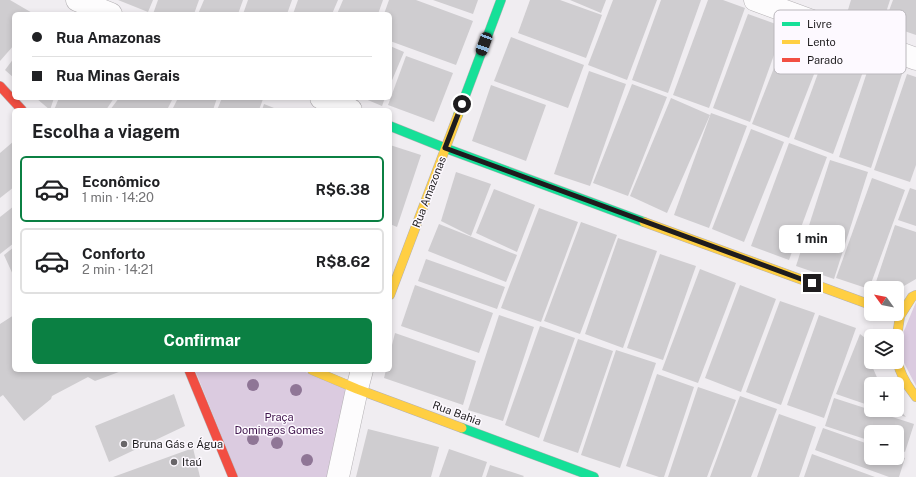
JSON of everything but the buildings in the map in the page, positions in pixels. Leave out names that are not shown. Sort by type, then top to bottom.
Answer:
[{"type":"street","points":[[77,0],[106,12]]},
{"type":"street","name":"Rua Amazonas","points":[[392,290],[501,0]]},
{"type":"street","points":[[755,0],[782,10]]},
{"type":"street","points":[[906,55],[916,59]]},
{"type":"street","points":[[0,86],[12,99]]},
{"type":"street","points":[[13,100],[20,108]]},
{"type":"street","points":[[326,100],[346,108]]},
{"type":"street","points":[[392,127],[445,148],[864,302]]},
{"type":"street","points":[[898,322],[912,297],[916,294]]},
{"type":"street","points":[[898,369],[908,388],[916,397]]},
{"type":"street","points":[[191,372],[233,477]]},
{"type":"street","name":"Rua Bahia","points":[[323,372],[360,379],[594,477]]},
{"type":"street","points":[[338,477],[360,379]]},
{"type":"green space","points":[[916,302],[916,386],[904,363],[904,331]]},
{"type":"green space","name":"Praça Domingos Gomes","points":[[196,372],[306,372],[350,391],[332,477],[238,477]]},
{"type":"traffic: fast","points":[[458,115],[501,0]]},
{"type":"traffic: fast","points":[[392,127],[644,222]]},
{"type":"traffic: fast","points":[[462,428],[594,477]]},
{"type":"traffic: slow","points":[[392,290],[458,115]]},
{"type":"traffic: slow","points":[[644,222],[864,302]]},
{"type":"traffic: slow","points":[[898,329],[900,316],[912,297],[916,295]]},
{"type":"traffic: slow","points":[[900,369],[904,380],[916,397]]},
{"type":"traffic: slow","points":[[317,372],[357,389],[462,428]]},
{"type":"traffic: jam","points":[[0,86],[12,99]]},
{"type":"traffic: jam","points":[[13,100],[20,108]]},
{"type":"traffic: jam","points":[[190,372],[233,477]]},
{"type":"place","name":"Bruna Gás e Água","points":[[124,444]]},
{"type":"place","name":"Itaú","points":[[174,462]]},
{"type":"route","points":[[462,104],[445,148],[812,283]]}]
